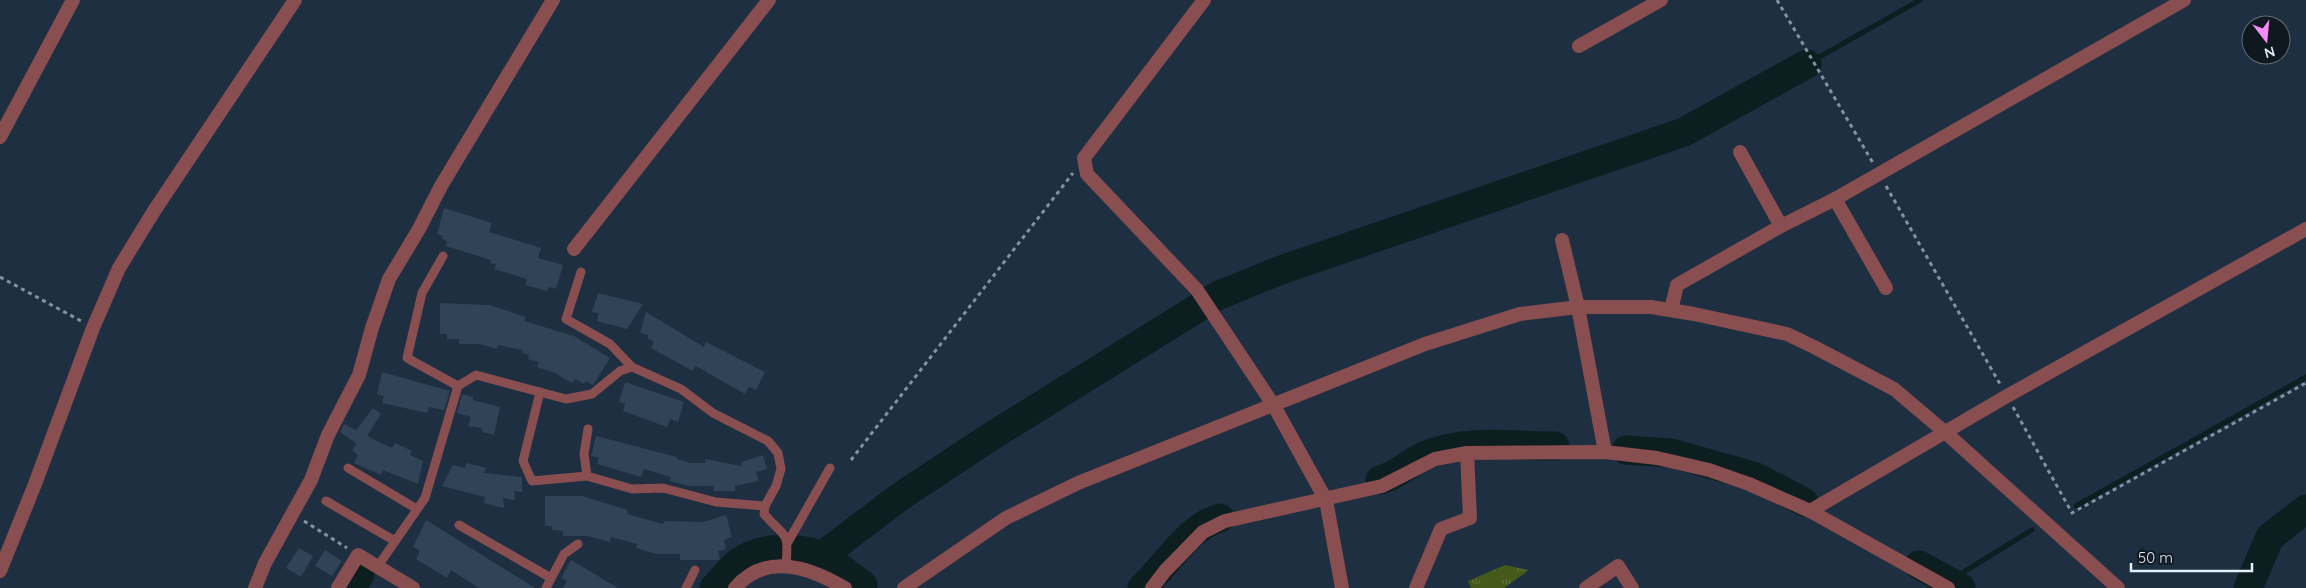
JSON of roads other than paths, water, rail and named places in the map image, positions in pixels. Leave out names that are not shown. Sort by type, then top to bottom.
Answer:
[{"type":"street","points":[[0,137],[73,0]]},
{"type":"street","points":[[0,571],[36,484],[93,328],[118,268],[295,0]]},
{"type":"street","points":[[255,588],[265,563],[311,480],[328,435],[359,375],[389,278],[419,229],[441,186],[553,0]]},
{"type":"street","points":[[574,249],[769,0]]},
{"type":"street","points":[[1204,0],[1084,158],[1086,174],[1197,290],[1274,406],[1326,500],[1342,588]]},
{"type":"street","points":[[1579,46],[1661,0]]},
{"type":"street","points":[[1671,310],[1677,285],[1781,226],[1835,199],[2184,0]]},
{"type":"street","points":[[1740,152],[1781,226]]},
{"type":"street","points":[[1835,199],[1886,288]]},
{"type":"street","points":[[1810,511],[2007,396],[2306,229]]},
{"type":"street","points":[[1562,240],[1578,307],[1605,452]]},
{"type":"street","points":[[904,588],[1006,518],[1069,487],[1425,344],[1520,314],[1578,307],[1671,310],[1787,334],[1894,389],[1946,433],[2118,588]]},
{"type":"street","points":[[1152,588],[1165,571],[1202,532],[1225,521],[1382,486],[1435,460],[1467,453],[1605,452],[1657,458],[1709,470],[1749,484],[1810,511],[1948,588]]},
{"type":"street","points":[[1416,588],[1441,529],[1470,518],[1467,453]]},
{"type":"street","points":[[338,588],[358,555],[413,588]]},
{"type":"street","points":[[735,588],[760,568],[786,563],[827,578],[845,588]]},
{"type":"street","points":[[1586,588],[1618,566],[1632,588]]},
{"type":"lane","points":[[444,256],[422,293],[407,358],[458,386]]},
{"type":"lane","points":[[582,272],[566,319],[610,344],[632,367],[680,389],[713,413],[768,441],[778,452],[781,469],[776,486],[765,506],[764,514],[783,532],[788,544]]},
{"type":"lane","points":[[378,566],[425,498],[458,386],[476,375],[566,399],[592,394],[620,371],[632,367]]},
{"type":"lane","points":[[540,392],[523,461],[532,481],[587,476],[632,489],[663,488],[716,502],[765,506]]},
{"type":"lane","points":[[587,476],[584,454],[588,429]]},
{"type":"lane","points":[[348,468],[417,509]]},
{"type":"lane","points":[[786,563],[788,544],[830,468]]},
{"type":"lane","points":[[326,501],[395,541]]},
{"type":"lane","points":[[459,525],[551,578]]},
{"type":"lane","points":[[546,588],[564,554],[578,544]]},
{"type":"lane","points":[[686,588],[695,570]]},
{"type":"waterway","points":[[1807,64],[1920,0]]},
{"type":"waterway","points":[[714,588],[729,571],[749,556],[780,549],[801,550],[823,555],[901,496],[987,439],[1217,296],[1281,270],[1684,132],[1807,64]]},
{"type":"waterway","points":[[2076,506],[2306,377]]},
{"type":"waterway","points":[[1380,480],[1392,476],[1418,459],[1439,450],[1488,444],[1555,446]]},
{"type":"waterway","points":[[1626,450],[1671,453],[1756,477],[1804,502]]},
{"type":"waterway","points":[[2248,588],[2270,537],[2306,509]]},
{"type":"waterway","points":[[1142,588],[1198,529],[1220,518]]},
{"type":"waterway","points":[[1949,581],[2032,530]]},
{"type":"waterway","points":[[823,555],[863,585]]},
{"type":"waterway","points":[[1919,565],[1961,588]]},
{"type":"waterway","points":[[352,588],[360,574]]}]
